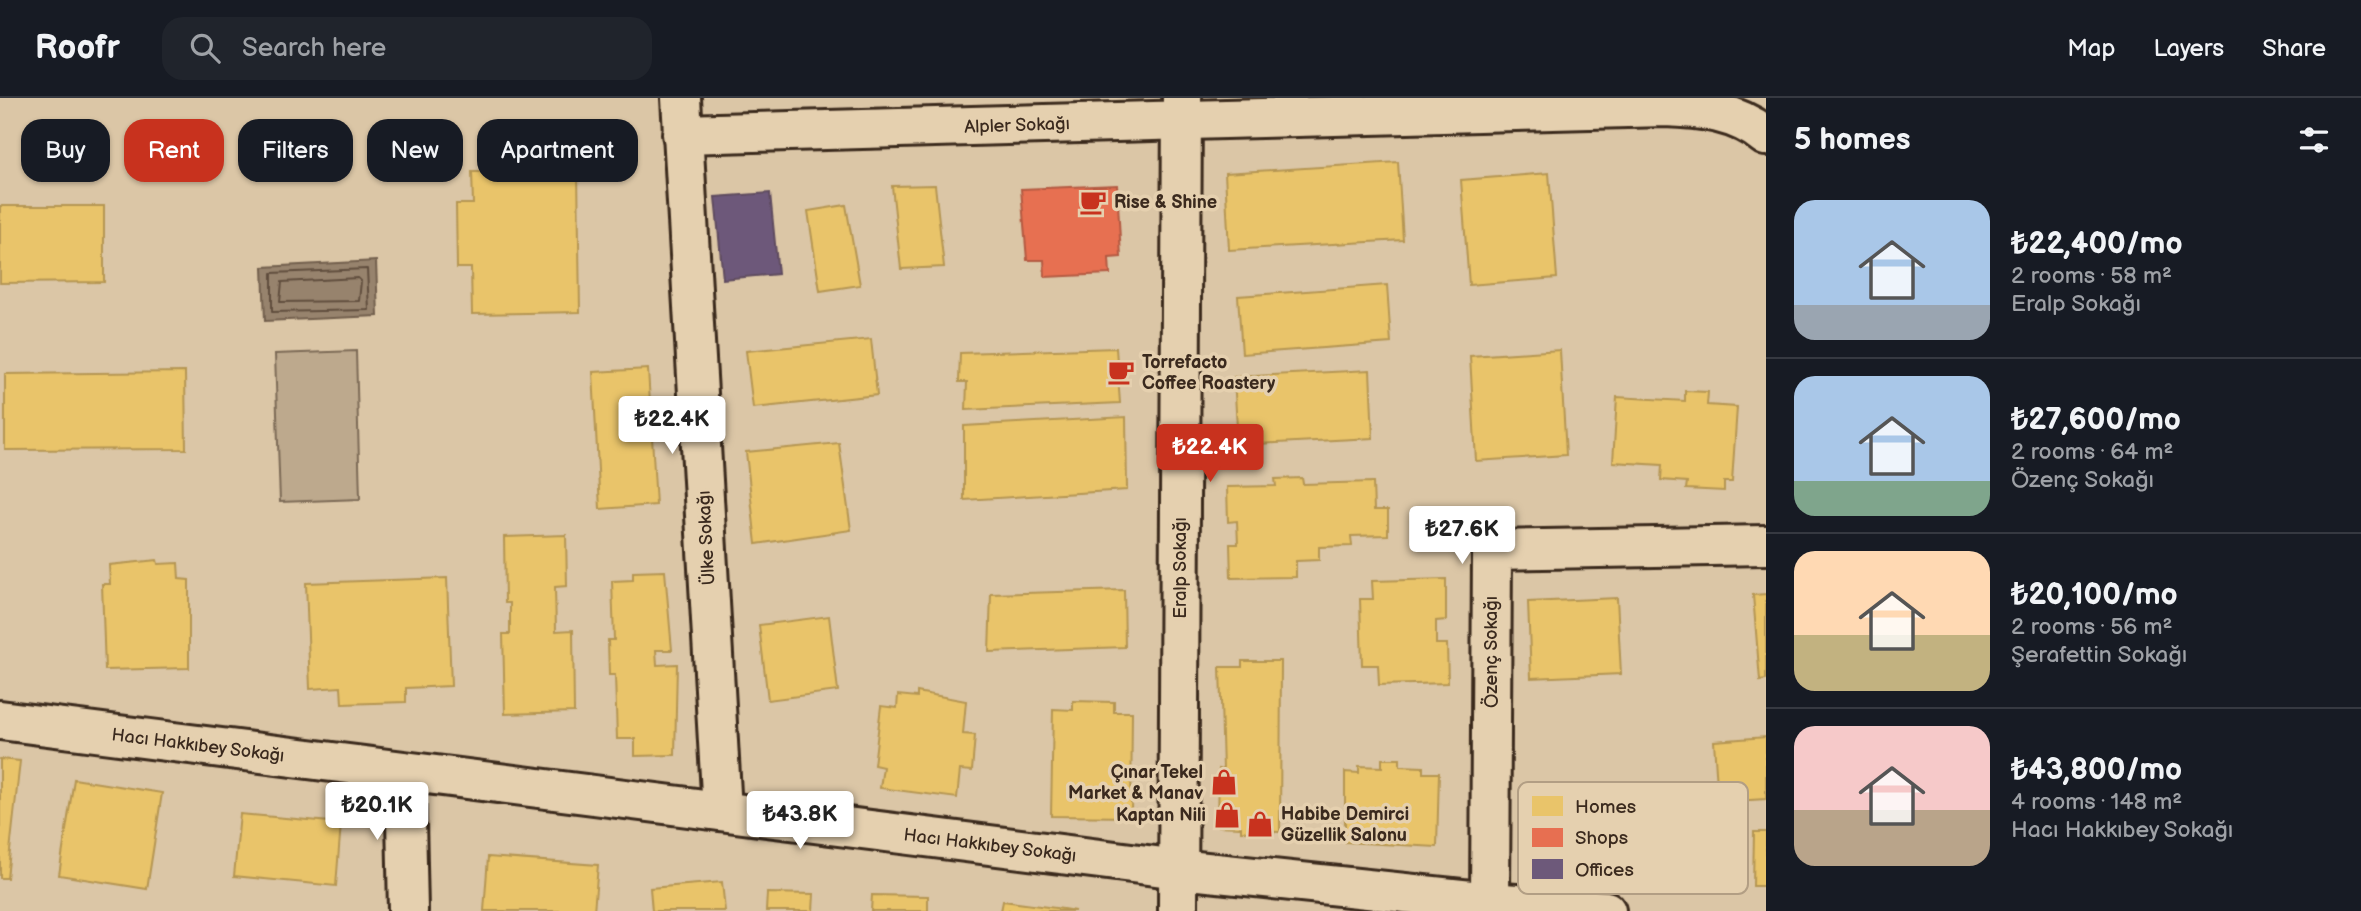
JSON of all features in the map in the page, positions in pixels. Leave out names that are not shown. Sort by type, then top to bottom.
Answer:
[{"type":"street","name":"Alpler Sokağı","points":[[681,116],[1182,109],[1678,107],[1745,121],[1766,136]]},
{"type":"street","name":"Eralp Sokağı","points":[[1178,911],[1182,109]]},
{"type":"street","name":"Ülke Sokağı","points":[[681,116],[722,811]]},
{"type":"street","name":"Özenç Sokağı","points":[[1490,902],[1492,550],[1766,545]]},
{"type":"street","name":"Hacı Hakkıbey Sokağı","points":[[0,720],[1179,869],[1490,902],[1606,911]]},
{"type":"street","points":[[405,772],[408,911]]},
{"type":"shaded area","points":[[356,351],[360,499],[280,502],[275,354]]},
{"type":"water","points":[[376,261],[378,316],[265,321],[263,267]]},
{"type":"building: Homes","points":[[1398,162],[1403,240],[1229,250],[1225,173]]},
{"type":"building: Homes","points":[[472,172],[477,172],[477,182],[578,182],[580,312],[472,314],[471,268],[457,268],[456,204],[473,204]]},
{"type":"building: Homes","points":[[1549,173],[1557,278],[1469,285],[1461,180]]},
{"type":"building: Homes","points":[[935,185],[944,267],[901,269],[892,186]]},
{"type":"building: Homes","points":[[846,205],[860,285],[820,291],[808,211]]},
{"type":"building: Homes","points":[[0,206],[104,206],[104,282],[0,283]]},
{"type":"building: Homes","points":[[1387,285],[1391,343],[1242,354],[1238,296]]},
{"type":"building: Homes","points":[[871,339],[877,395],[753,408],[746,351]]},
{"type":"building: Homes","points":[[1116,348],[1120,403],[966,410],[967,382],[959,382],[960,353]]},
{"type":"building: Homes","points":[[1560,350],[1566,455],[1476,461],[1470,356]]},
{"type":"building: Homes","points":[[648,369],[656,505],[600,509],[593,372]]},
{"type":"building: Homes","points":[[1370,370],[1373,438],[1238,445],[1234,377]]},
{"type":"building: Homes","points":[[185,372],[186,449],[5,450],[5,374]]},
{"type":"building: Homes","points":[[1685,391],[1708,392],[1707,405],[1737,407],[1732,482],[1724,482],[1724,491],[1686,489],[1687,482],[1661,480],[1662,465],[1613,462],[1617,397],[1685,401]]},
{"type":"building: Homes","points":[[1126,417],[1127,490],[964,500],[964,426]]},
{"type":"building: Homes","points":[[839,443],[851,530],[756,544],[746,452]]},
{"type":"building: Homes","points":[[1302,478],[1303,484],[1373,482],[1374,510],[1388,510],[1388,535],[1351,536],[1352,546],[1319,547],[1319,560],[1296,561],[1296,577],[1231,578],[1230,544],[1238,544],[1237,521],[1228,522],[1227,487],[1276,486],[1275,479]]},
{"type":"building: Homes","points":[[566,535],[567,586],[555,587],[556,631],[573,630],[574,712],[505,714],[503,634],[510,634],[510,603],[505,603],[504,537]]},
{"type":"building: Homes","points":[[157,560],[158,564],[178,563],[179,579],[189,580],[189,668],[105,670],[102,584],[110,584],[109,565]]},
{"type":"building: Homes","points":[[665,571],[672,650],[656,650],[657,665],[677,664],[675,755],[635,756],[635,739],[617,739],[615,675],[609,675],[608,640],[614,640],[612,581],[633,580],[633,572]]},
{"type":"building: Homes","points":[[447,578],[451,686],[406,688],[406,702],[342,704],[341,687],[310,689],[306,583]]},
{"type":"building: Homes","points":[[1446,579],[1446,620],[1436,621],[1436,644],[1447,644],[1448,683],[1379,685],[1378,665],[1362,665],[1360,599],[1373,599],[1372,581]]},
{"type":"building: Homes","points":[[1124,590],[1125,647],[989,652],[991,594]]},
{"type":"building: Homes","points":[[1766,594],[1766,680],[1760,681],[1753,595]]},
{"type":"building: Homes","points":[[1617,598],[1621,674],[1531,678],[1528,602]]},
{"type":"building: Homes","points":[[829,616],[838,691],[768,700],[759,625]]},
{"type":"building: Homes","points":[[1242,661],[1281,661],[1280,832],[1241,831],[1241,827],[1218,826],[1219,769],[1223,770],[1220,667],[1242,667]]},
{"type":"building: Homes","points":[[917,692],[966,701],[963,734],[975,735],[972,771],[960,770],[957,798],[880,788],[883,767],[874,765],[881,706],[897,708],[898,695],[917,697]]},
{"type":"building: Homes","points":[[1073,701],[1114,702],[1114,712],[1132,712],[1131,817],[1051,816],[1053,709],[1073,710]]},
{"type":"building: Homes","points":[[1766,737],[1766,799],[1748,800],[1748,782],[1717,782],[1714,741]]},
{"type":"building: Homes","points":[[0,759],[20,761],[7,878],[0,878]]},
{"type":"building: Homes","points":[[1382,759],[1400,759],[1400,766],[1423,767],[1423,773],[1439,773],[1437,847],[1345,842],[1345,772],[1359,773],[1359,766],[1382,767]]},
{"type":"building: Homes","points":[[74,779],[162,793],[147,889],[59,875]]},
{"type":"building: Homes","points":[[240,814],[341,823],[336,886],[234,876]]},
{"type":"building: Homes","points":[[1754,832],[1766,832],[1766,886],[1753,886]]},
{"type":"building: Homes","points":[[488,857],[598,865],[594,911],[484,911]]},
{"type":"building: Homes","points":[[722,882],[725,911],[652,911],[650,888]]},
{"type":"building: Homes","points":[[767,893],[814,894],[813,911],[766,911]]},
{"type":"building: Homes","points":[[872,895],[928,896],[928,911],[871,911]]},
{"type":"building: Homes","points":[[1003,901],[1063,909],[1075,911],[1001,911]]},
{"type":"building: Shops","points":[[1117,185],[1121,257],[1109,258],[1110,274],[1045,277],[1044,260],[1027,260],[1021,189]]},
{"type":"building: Offices","points":[[770,193],[778,274],[723,279],[715,197]]},
{"type":"place","name":"Rise & Shine","points":[[1093,202]]},
{"type":"place","name":"Torrefacto Coffee Roastery","points":[[1121,372]]},
{"type":"place","name":"Çınar Tekel Market & Manav","points":[[1224,782]]},
{"type":"place","name":"Kaptan Nili","points":[[1227,815]]},
{"type":"place","name":"Habibe Demirci Güzellik Salonu","points":[[1260,824]]}]
